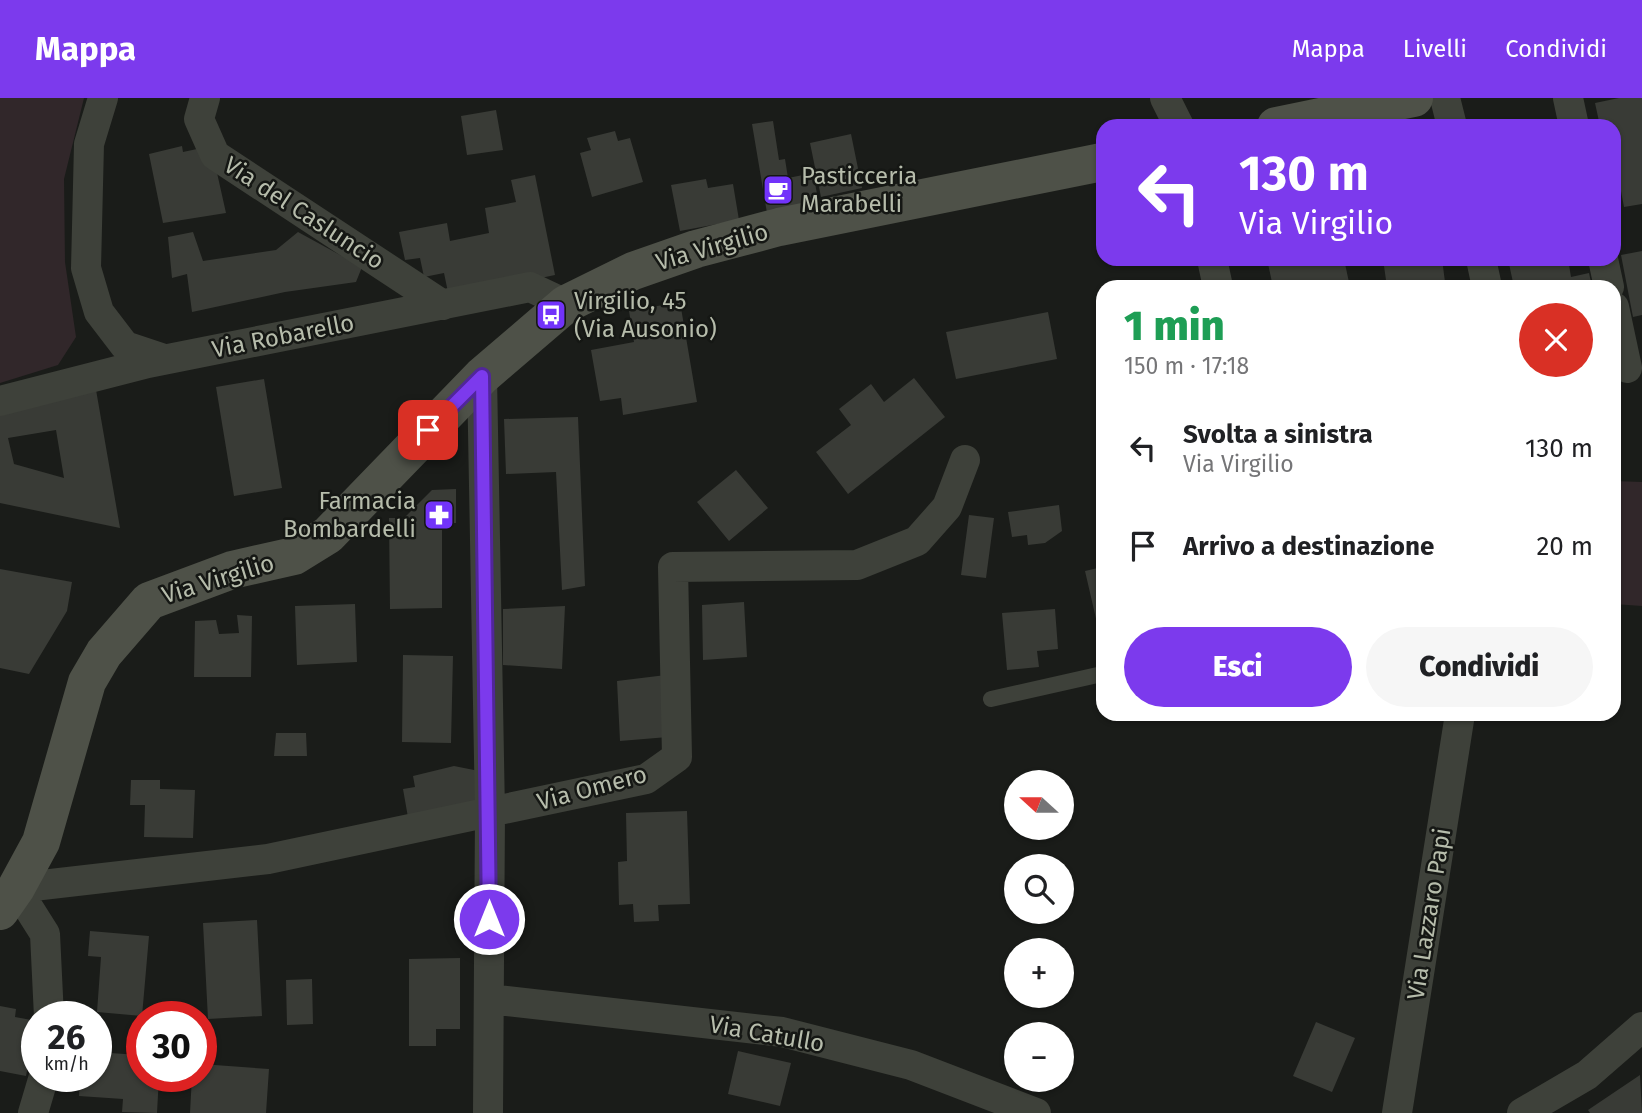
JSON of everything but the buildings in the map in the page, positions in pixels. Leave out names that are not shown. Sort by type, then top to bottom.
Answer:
[{"type":"main road","points":[[1310,119],[1414,98]]},
{"type":"main road","name":"Via Virgilio","points":[[8,900],[41,842],[87,682],[104,653],[149,601],[232,570],[294,556],[328,535],[482,376],[566,304],[633,271],[696,249],[779,228],[1096,163]]},
{"type":"street","points":[[103,98],[89,144],[86,268],[99,312],[125,346],[164,359]]},
{"type":"street","name":"Via del Casluncio","points":[[205,98],[199,118],[215,155],[443,305]]},
{"type":"street","points":[[1165,98],[1176,119]]},
{"type":"street","points":[[1445,98],[1450,119]]},
{"type":"street","points":[[1568,98],[1572,119]]},
{"type":"street","name":"Via Robarello","points":[[0,401],[164,359],[530,287],[566,304]]},
{"type":"street","points":[[1621,338],[1628,368]]},
{"type":"street","points":[[482,376],[490,813],[488,1113]]},
{"type":"street","name":"Via Omero","points":[[8,900],[268,859],[646,779],[677,757],[673,567],[857,565],[917,541],[947,506],[965,460]]},
{"type":"street","name":"Via Lazzaro Papi","points":[[1397,1113],[1460,721]]},
{"type":"street","points":[[8,900],[45,934],[48,1001]]},
{"type":"street","name":"Via Catullo","points":[[489,999],[782,1032],[911,1065],[1036,1113]]},
{"type":"street","points":[[1522,1113],[1587,1075],[1642,1027]]},
{"type":"street","points":[[33,1113],[39,1092]]},
{"type":"lane","points":[[991,699],[1096,675]]},
{"type":"shaded area","points":[[0,98],[84,98],[64,179],[65,262],[76,337],[58,365],[0,383]]},
{"type":"shaded area","points":[[1621,481],[1642,482],[1642,606],[1621,604]]},
{"type":"place","name":"Pasticceria Marabelli","points":[[778,190]]},
{"type":"place","name":"Virgilio, 45 (Via Ausonio)","points":[[551,315]]},
{"type":"place","name":"Farmacia Bombardelli","points":[[439,515]]},
{"type":"route","points":[[428,430],[482,376],[490,807],[489,919]]}]
